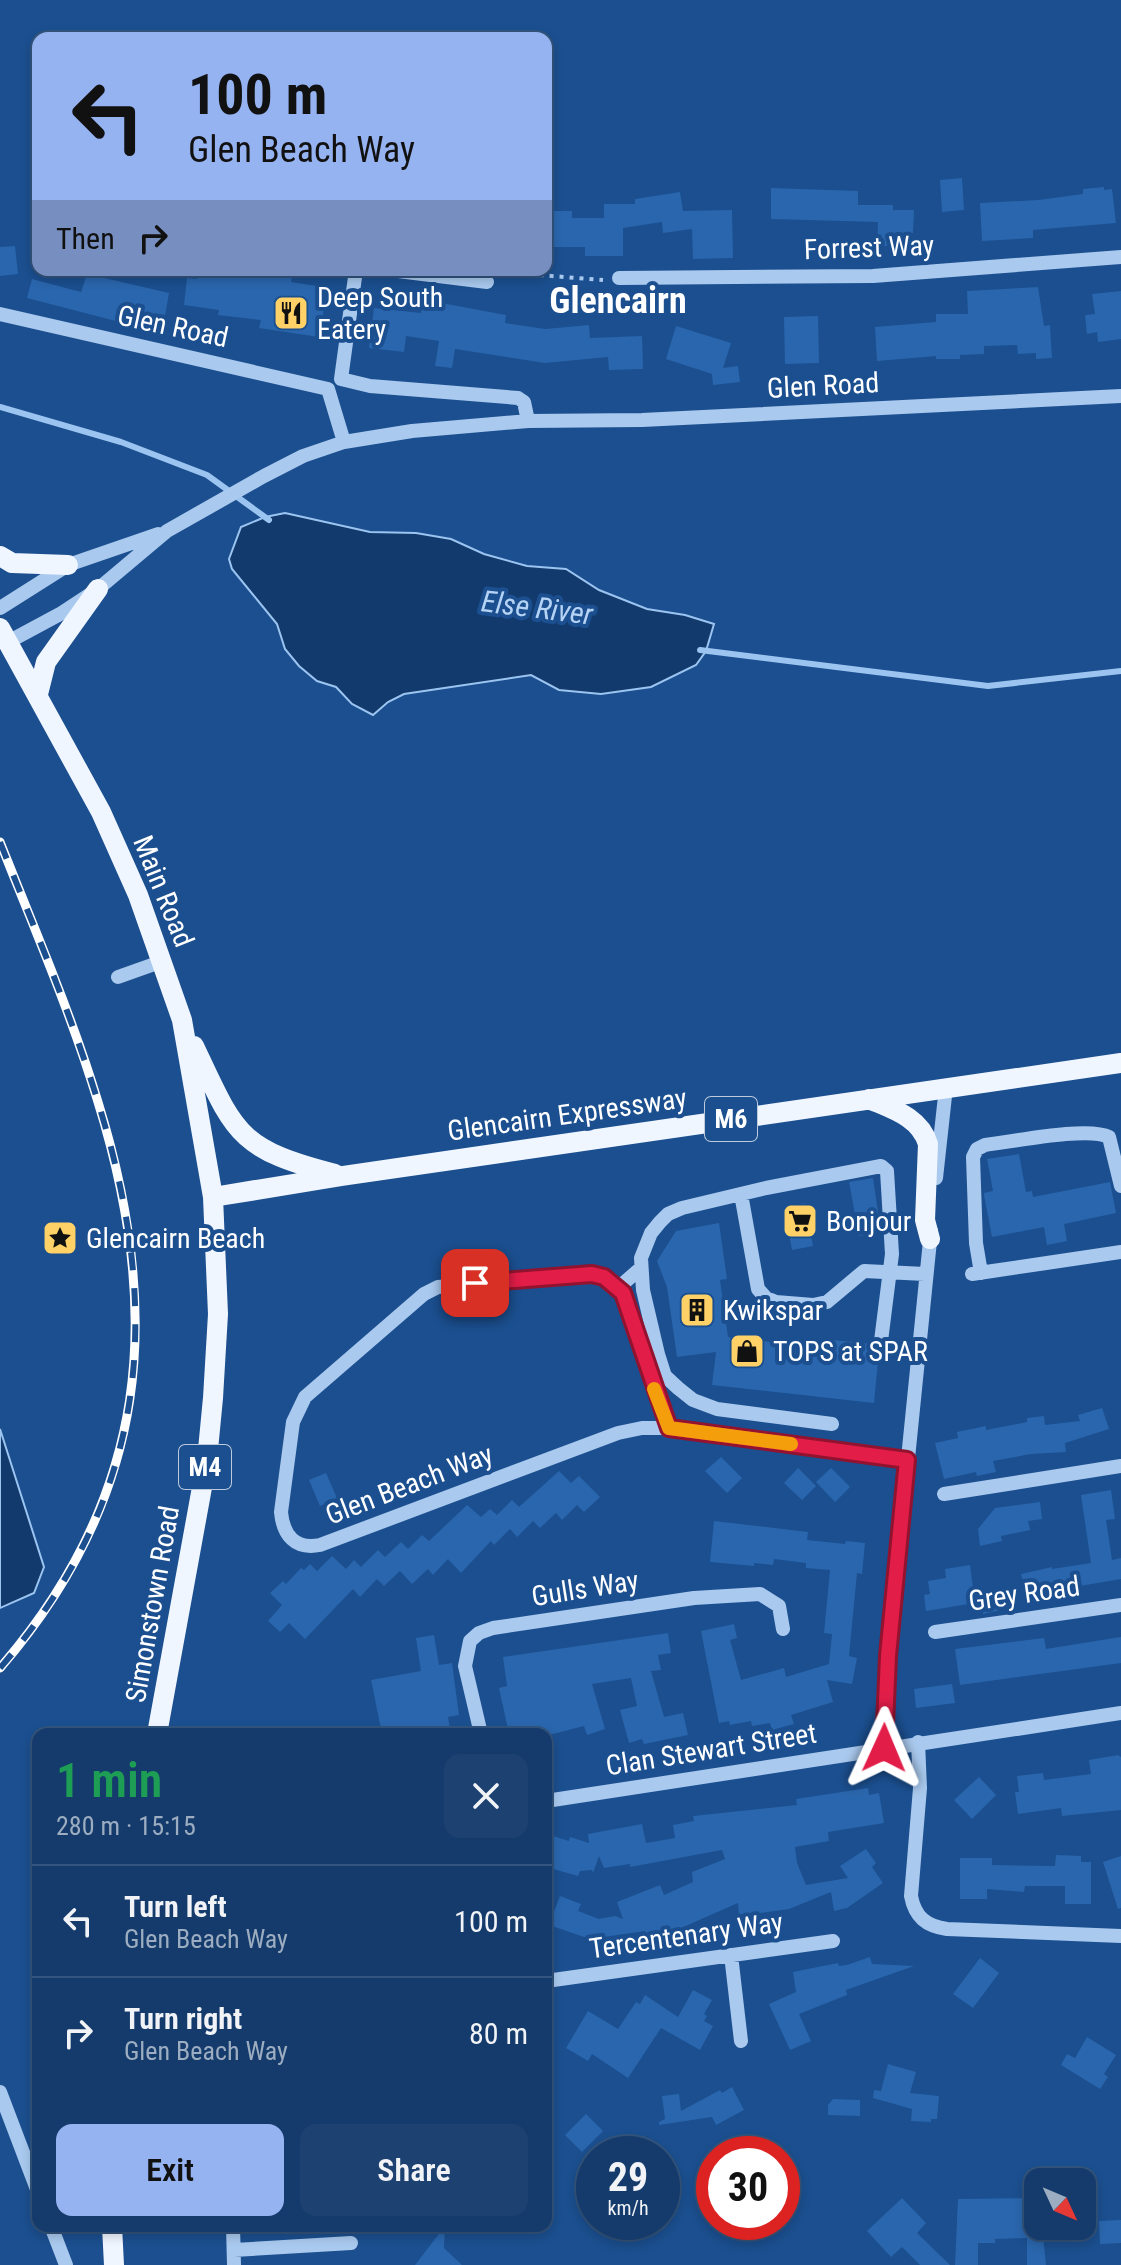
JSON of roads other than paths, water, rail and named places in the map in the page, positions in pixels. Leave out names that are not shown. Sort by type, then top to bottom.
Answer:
[{"type":"main road","points":[[0,556],[12,563],[68,565]]},
{"type":"main road","points":[[38,694],[46,662],[98,589]]},
{"type":"main road","name":"Main Road","points":[[4,635],[101,812],[163,961],[182,1020],[213,1197]]},
{"type":"main road","points":[[182,1020],[218,1100],[245,1138],[284,1160],[342,1176]]},
{"type":"main road","name":"Glencairn Expressway","points":[[213,1197],[1121,1063]]},
{"type":"main road","points":[[869,1099],[910,1119],[925,1134],[928,1144],[925,1220],[930,1239]]},
{"type":"main road","name":"Simonstown Road","points":[[158,1728],[207,1460],[218,1314],[213,1197]]},
{"type":"main road","points":[[112,2232],[114,2265]]},
{"type":"street","name":"Forrest Way","points":[[619,278],[873,276],[1121,257]]},
{"type":"street","points":[[344,442],[328,389],[341,379],[354,276]]},
{"type":"street","points":[[438,276],[487,282]]},
{"type":"street","name":"Glen Road","points":[[0,314],[328,389]]},
{"type":"street","points":[[341,379],[370,386],[518,398],[524,402],[528,421]]},
{"type":"street","name":"Glen Road","points":[[4,635],[60,614],[98,589],[167,531],[202,511],[303,456],[344,442],[412,431],[528,421],[642,420],[1121,396]]},
{"type":"street","name":"Glen Road","points":[[0,608],[68,565],[167,531]]},
{"type":"street","points":[[118,977],[163,961]]},
{"type":"street","points":[[884,1748],[888,1656],[946,1087]]},
{"type":"street","points":[[1121,1186],[1109,1137],[1102,1133],[1084,1132],[985,1145],[977,1149],[973,1157],[976,1273],[1121,1252]]},
{"type":"street","points":[[832,1424],[717,1409],[693,1400],[665,1376],[643,1290],[643,1248],[651,1233],[668,1214],[741,1194],[881,1166],[887,1171],[892,1254],[881,1341]]},
{"type":"street","points":[[741,1194],[758,1289],[770,1300],[820,1304],[832,1299],[864,1271],[925,1274]]},
{"type":"street","points":[[641,1268],[618,1288],[623,1293],[669,1428]]},
{"type":"street","name":"Glen Beach Way","points":[[618,1288],[604,1277],[592,1274],[445,1286],[424,1294],[305,1397],[297,1409],[281,1512],[287,1536],[308,1547],[320,1545],[618,1433],[642,1428],[669,1428],[907,1460]]},
{"type":"street","points":[[944,1494],[1121,1466]]},
{"type":"street","name":"Gulls Way","points":[[480,1728],[465,1666],[470,1641],[479,1633],[493,1628],[694,1598],[760,1594],[779,1606],[783,1629]]},
{"type":"street","name":"Grey Road","points":[[935,1632],[1121,1605]]},
{"type":"street","name":"Clan Stewart Street","points":[[552,1800],[1121,1713]]},
{"type":"street","points":[[918,1742],[920,1788],[911,1896],[913,1908],[923,1922],[947,1929],[1121,1936]]},
{"type":"street","name":"Tercentenary Way","points":[[552,1980],[833,1941]]},
{"type":"street","points":[[731,1955],[741,2041]]},
{"type":"street","points":[[0,2092],[32,2176]]},
{"type":"street","points":[[53,2232],[66,2265]]},
{"type":"street","points":[[233,2232],[234,2258],[351,2243]]},
{"type":"water","points":[[285,513],[370,532],[416,533],[451,539],[484,554],[527,566],[566,569],[599,590],[647,609],[685,615],[714,624],[706,651],[696,665],[651,687],[601,694],[559,690],[531,675],[404,694],[373,715],[352,704],[336,687],[317,681],[299,666],[285,649],[277,624],[232,569],[229,559],[241,527]]},
{"type":"water","points":[[0,1429],[44,1567],[34,1593],[0,1608]]},
{"type":"waterway","name":"Else River","points":[[0,407],[121,442],[207,475],[269,520]]},
{"type":"waterway","name":"Else River","points":[[700,650],[988,686],[1121,671]]},
{"type":"railway","points":[[0,842],[64,1003],[98,1102],[119,1180],[131,1256],[135,1329],[130,1400],[114,1469],[87,1537],[50,1603],[0,1668]]},
{"type":"place","name":"Deep South Eatery","points":[[291,313]]},
{"type":"place","name":"Bonjour","points":[[800,1221]]},
{"type":"place","name":"Glencairn Beach","points":[[60,1238]]},
{"type":"place","name":"Kwikspar","points":[[697,1310]]},
{"type":"place","name":"TOPS at SPAR","points":[[747,1351]]},
{"type":"district","name":"Glencairn","points":[[618,300]]}]
